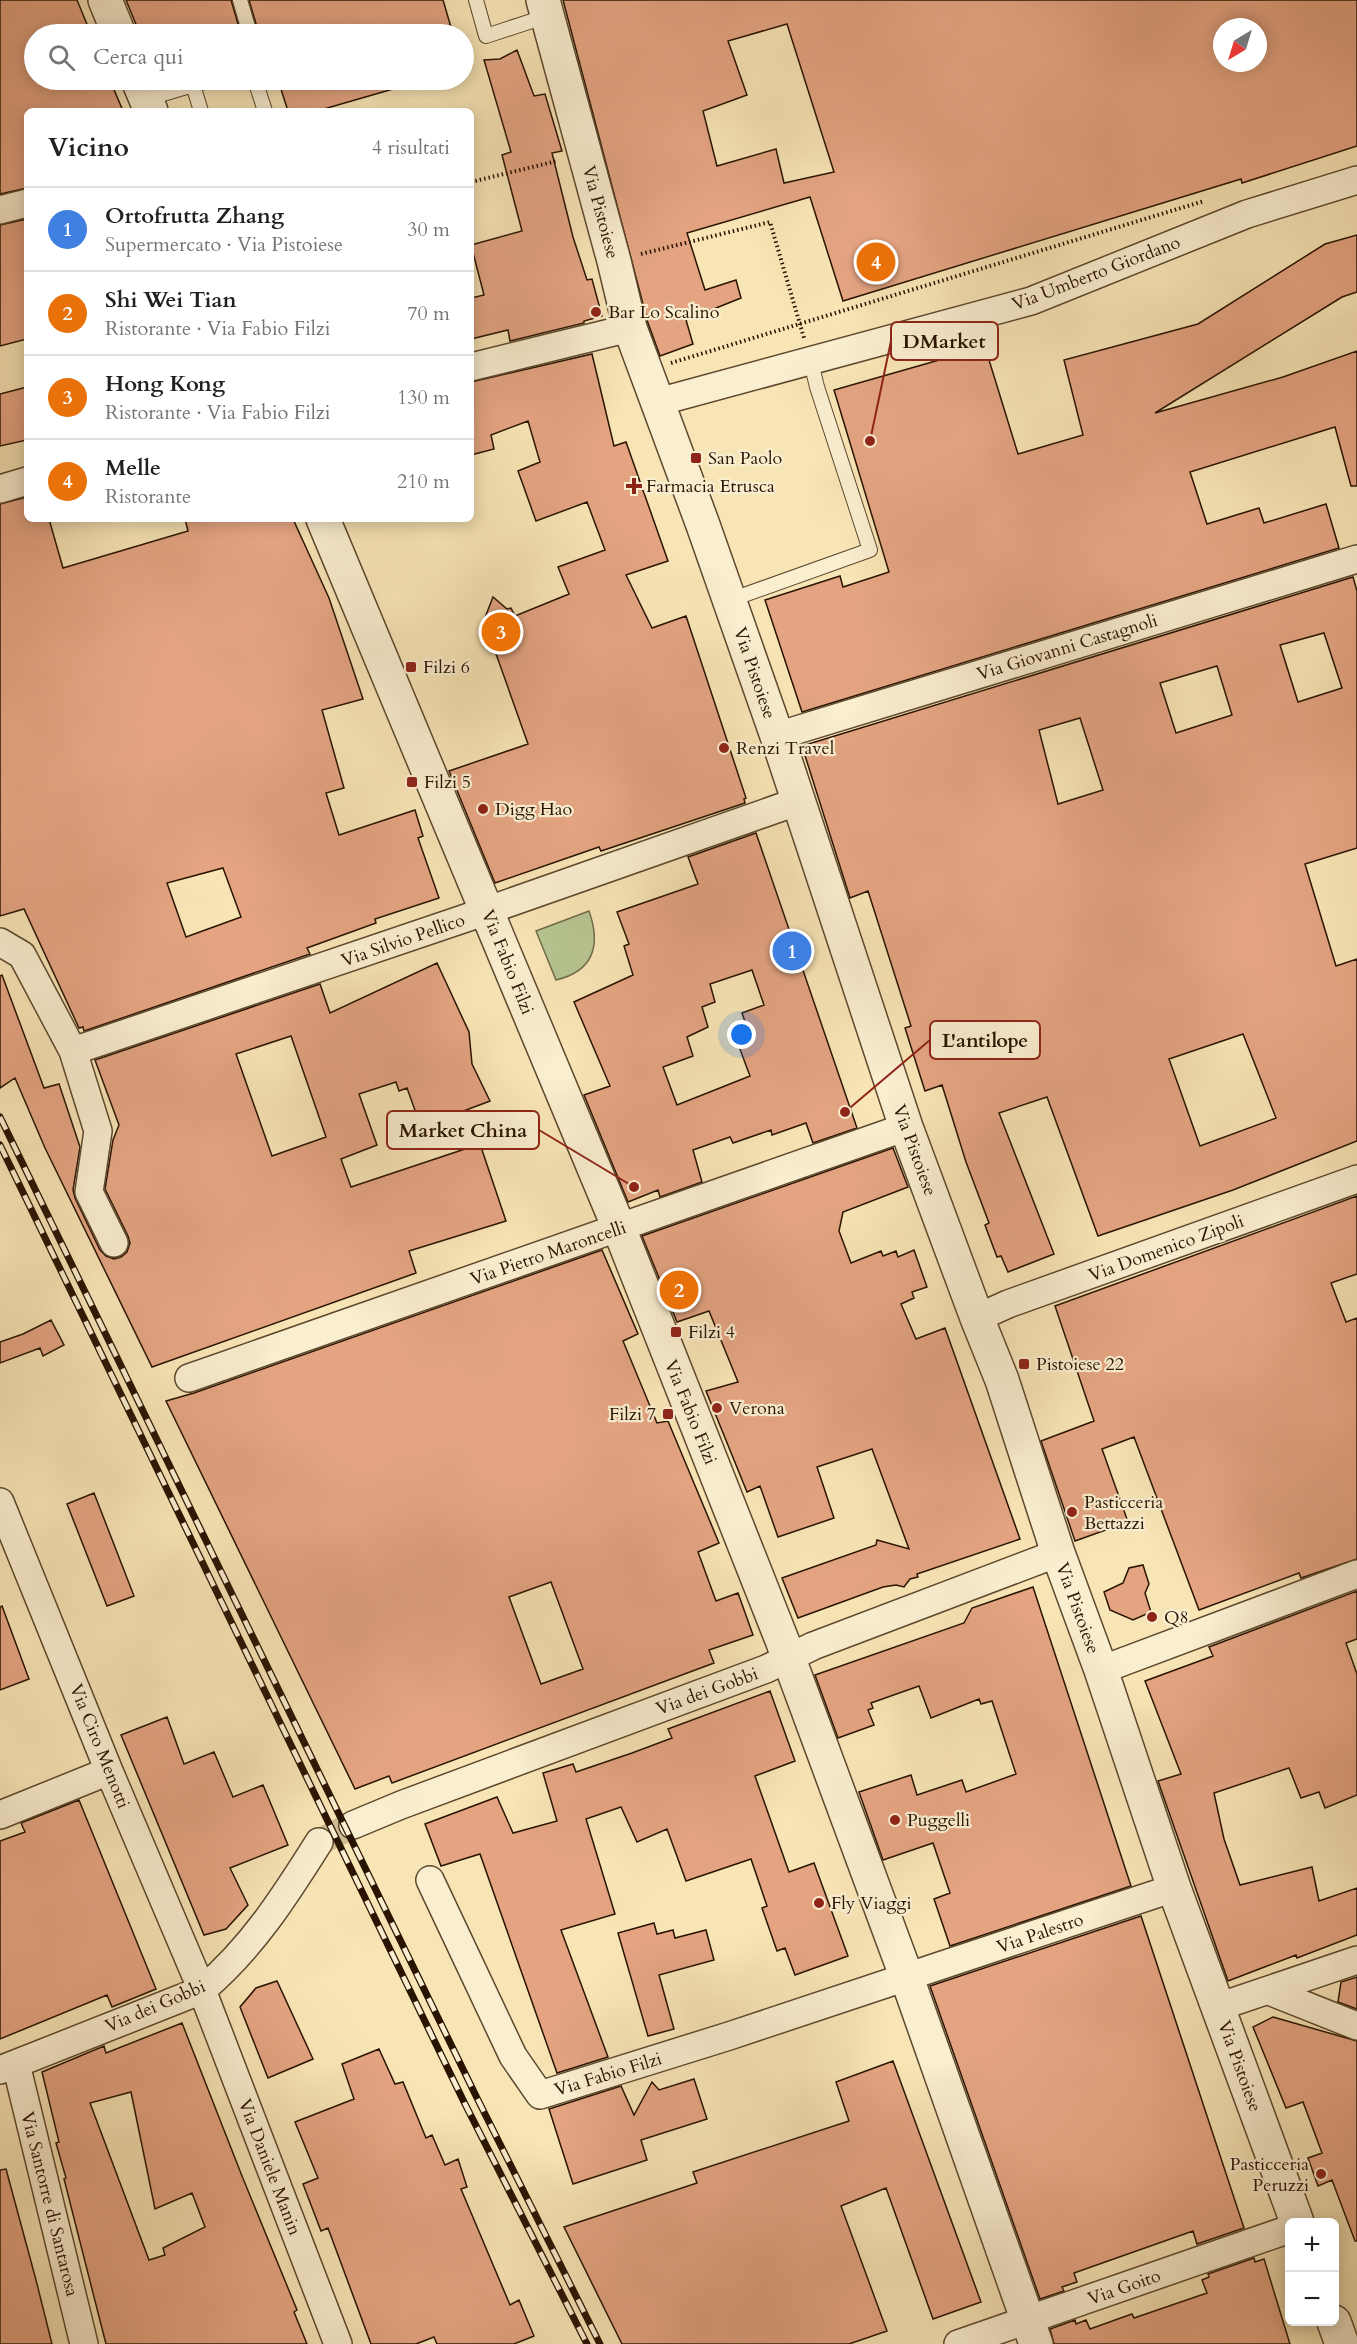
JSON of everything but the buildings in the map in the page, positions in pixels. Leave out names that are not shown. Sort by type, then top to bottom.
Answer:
[{"type":"street","points":[[105,0],[115,24]]},
{"type":"street","name":"Via Pistoiese","points":[[545,8],[620,260],[630,328],[730,600],[777,736],[906,1127],[1002,1380],[1058,1553],[1101,1670],[1174,1888],[1295,2218]]},
{"type":"street","name":"Via Umberto Giordano","points":[[658,402],[1031,301],[1247,214],[1357,180]]},
{"type":"street","points":[[0,210],[24,204]]},
{"type":"street","points":[[474,366],[630,328]]},
{"type":"street","points":[[0,489],[24,482]]},
{"type":"street","name":"Via Fabio Filzi","points":[[323,522],[619,1228],[787,1656],[907,1978],[1032,2332]]},
{"type":"street","name":"Via Giovanni Castagnoli","points":[[777,736],[1357,559]]},
{"type":"street","name":"Via Silvio Pellico","points":[[74,1051],[488,911],[799,801]]},
{"type":"street","points":[[0,942],[22,955],[74,1051],[98,1131],[89,1192],[114,1243]]},
{"type":"street","name":"Via Pietro Maroncelli","points":[[189,1378],[906,1127]]},
{"type":"street","name":"Via Domenico Zipoli","points":[[977,1318],[1008,1304],[1357,1179]]},
{"type":"street","name":"Via Ciro Menotti","points":[[0,1502],[109,1772],[202,1990]]},
{"type":"street","name":"Via dei Gobbi","points":[[354,1825],[401,1804],[766,1669],[787,1656],[1058,1553]]},
{"type":"street","points":[[1101,1670],[1357,1574]]},
{"type":"street","points":[[0,1815],[109,1772]]},
{"type":"street","name":"Via dei Gobbi","points":[[8,2067],[202,1990],[245,1950],[273,1915],[319,1842]]},
{"type":"street","name":"Via Fabio Filzi","points":[[430,1880],[513,2056],[540,2095],[907,1978]]},
{"type":"street","name":"Via Palestro","points":[[907,1978],[1174,1888]]},
{"type":"street","points":[[1218,2007],[1357,1960]]},
{"type":"street","name":"Via Daniele Manin","points":[[202,1990],[338,2344]]},
{"type":"street","points":[[1269,1991],[1357,2026]]},
{"type":"street","name":"Via Santorre di Santarosa","points":[[8,2067],[84,2344]]},
{"type":"street","name":"Via Goito","points":[[958,2344],[1032,2332],[1285,2231]]},
{"type":"street","points":[[1335,2326],[1342,2344]]},
{"type":"lane","points":[[240,0],[247,24]]},
{"type":"lane","points":[[476,0],[486,36],[545,8]]},
{"type":"lane","points":[[145,97],[173,90]]},
{"type":"lane","points":[[195,90],[200,108]]},
{"type":"lane","points":[[258,90],[264,108]]},
{"type":"lane","points":[[730,600],[870,550],[811,362]]},
{"type":"path","points":[[474,181],[567,158]]},
{"type":"path","points":[[669,363],[1209,200]]},
{"type":"path","points":[[620,260],[770,222],[811,362]]},
{"type":"green space","points":[[589,911],[594,935],[591,955],[579,970],[556,980],[536,931]]},
{"type":"tunnel","points":[[319,1842],[353,1825]]},
{"type":"railway","points":[[0,1117],[477,2098],[600,2344]]},
{"type":"railway","points":[[0,1145],[465,2104],[587,2344]]},
{"type":"place","name":"Melle","points":[[876,262]]},
{"type":"place","name":"Bar Lo Scalino","points":[[596,312]]},
{"type":"place","name":"DMarket","points":[[870,441]]},
{"type":"place","name":"San Paolo","points":[[696,458]]},
{"type":"place","name":"Farmacia Etrusca","points":[[634,486]]},
{"type":"place","name":"Hong Kong","points":[[501,632]]},
{"type":"place","name":"Filzi 6","points":[[411,667]]},
{"type":"place","name":"Renzi Travel","points":[[724,748]]},
{"type":"place","name":"Filzi 5","points":[[412,782]]},
{"type":"place","name":"Digg Hao","points":[[483,809]]},
{"type":"place","name":"Ortofrutta Zhang","points":[[792,951]]},
{"type":"place","name":"L'antilope","points":[[845,1112]]},
{"type":"place","name":"Market China","points":[[634,1187]]},
{"type":"place","name":"Shi Wei Tian","points":[[679,1290]]},
{"type":"place","name":"Filzi 4","points":[[676,1332]]},
{"type":"place","name":"Pistoiese 22","points":[[1024,1364]]},
{"type":"place","name":"Verona","points":[[717,1408]]},
{"type":"place","name":"Filzi 7","points":[[668,1414]]},
{"type":"place","name":"Pasticceria Bettazzi","points":[[1072,1512]]},
{"type":"place","name":"Q8","points":[[1152,1617]]},
{"type":"place","name":"Puggelli","points":[[895,1820]]},
{"type":"place","name":"Fly Viaggi","points":[[819,1903]]},
{"type":"place","name":"Pasticceria Peruzzi","points":[[1321,2174]]}]
